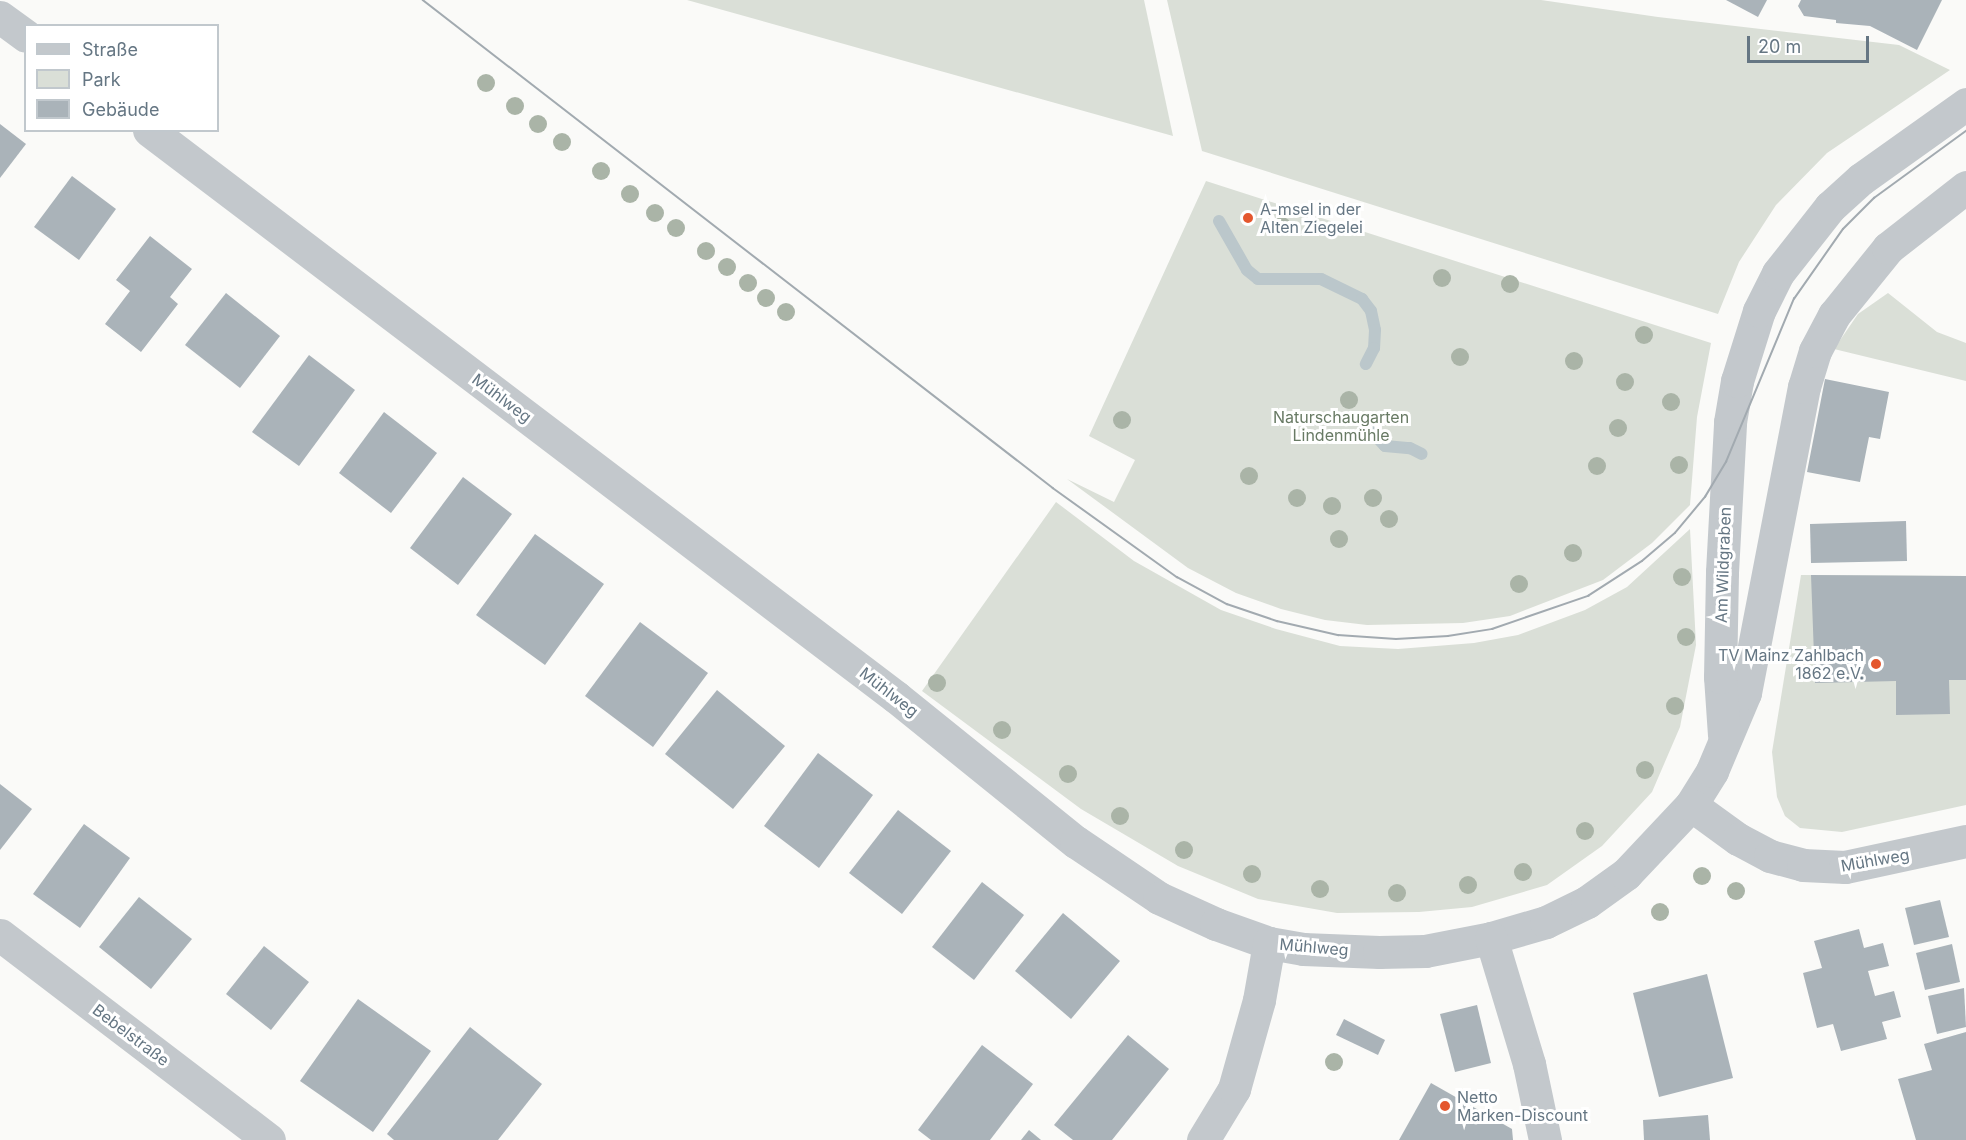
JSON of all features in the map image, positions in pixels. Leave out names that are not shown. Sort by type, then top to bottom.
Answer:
[{"type":"street","points":[[0,17],[24,35]]},
{"type":"street","name":"Am Wildgraben","points":[[1724,743],[1720,677],[1727,452],[1737,381],[1759,311],[1773,283],[1802,241],[1830,207],[1853,186],[1966,104]]},
{"type":"street","name":"Mühlweg","points":[[152,132],[896,697],[1076,842],[1159,898],[1216,924],[1269,943],[1303,949],[1414,951],[1491,938],[1546,922],[1587,902],[1626,874],[1691,805],[1712,771],[1724,743]]},
{"type":"street","points":[[1724,743],[1745,693],[1803,387],[1815,351],[1834,315],[1888,248],[1966,187]]},
{"type":"street","points":[[1722,572],[1730,590],[1743,600],[1755,595],[1767,579]]},
{"type":"street","name":"Mühlweg","points":[[1691,805],[1738,839],[1762,852],[1803,865],[1845,867],[1966,841]]},
{"type":"street","name":"Bebelstraße","points":[[0,935],[263,1138]]},
{"type":"street","points":[[1491,938],[1529,1064],[1545,1140]]},
{"type":"street","points":[[1203,1140],[1216,1122],[1237,1080],[1259,1000],[1269,943]]},
{"type":"green space","points":[[687,0],[1144,0],[1173,136]]},
{"type":"green space","points":[[1167,0],[1541,0],[1658,17],[1899,45],[1950,70],[1827,153],[1776,205],[1739,262],[1718,314],[1202,151]]},
{"type":"green space","name":"Naturschaugarten Lindenmühle","points":[[1206,181],[1711,343],[1697,417],[1690,505],[1652,543],[1603,580],[1510,616],[1463,623],[1367,625],[1325,620],[1281,609],[1236,593],[1188,568],[1067,479],[1114,502],[1135,460],[1089,436]]},
{"type":"green space","points":[[1888,293],[1937,332],[1966,343],[1966,381],[1834,349],[1858,314]]},
{"type":"green space","points":[[1056,502],[1134,561],[1221,610],[1276,629],[1340,646],[1398,649],[1474,643],[1518,635],[1585,610],[1627,587],[1690,529],[1696,645],[1680,727],[1652,792],[1602,846],[1547,885],[1472,907],[1419,912],[1337,913],[1258,899],[1178,866],[1081,809],[922,691]]},
{"type":"green space","name":"TV Mainz Zahlbach 1862 e.V.","points":[[1801,575],[1966,576],[1966,805],[1842,832],[1800,828],[1785,816],[1777,797],[1772,752]]},
{"type":"building","points":[[1726,0],[1767,0],[1758,17]]},
{"type":"building","points":[[1801,0],[1942,0],[1917,50],[1870,26],[1836,23],[1836,20],[1804,16],[1798,6]]},
{"type":"building","points":[[0,124],[26,144],[0,178]]},
{"type":"building","points":[[72,176],[116,209],[79,260],[34,227]]},
{"type":"building","points":[[150,236],[192,269],[170,297],[178,304],[141,352],[105,324],[130,291],[116,280]]},
{"type":"building","points":[[226,293],[280,336],[240,388],[185,345]]},
{"type":"building","points":[[309,355],[355,390],[299,466],[252,432]]},
{"type":"building","points":[[1825,379],[1889,392],[1880,439],[1869,437],[1860,482],[1807,472]]},
{"type":"building","points":[[384,412],[437,453],[391,513],[339,473]]},
{"type":"building","points":[[463,477],[512,514],[458,585],[410,548]]},
{"type":"building","points":[[1906,521],[1907,561],[1811,563],[1810,524]]},
{"type":"building","points":[[535,534],[604,584],[545,665],[476,615]]},
{"type":"building","points":[[1811,575],[1966,576],[1966,680],[1949,680],[1950,714],[1896,715],[1896,681],[1815,683]]},
{"type":"building","points":[[640,622],[708,673],[653,747],[585,696]]},
{"type":"building","points":[[717,690],[785,746],[733,809],[665,754]]},
{"type":"building","points":[[818,753],[873,795],[819,868],[764,826]]},
{"type":"building","points":[[0,784],[32,809],[0,850]]},
{"type":"building","points":[[898,810],[951,851],[902,914],[849,873]]},
{"type":"building","points":[[84,824],[130,858],[80,928],[33,894]]},
{"type":"building","points":[[982,882],[1024,915],[974,980],[932,947]]},
{"type":"building","points":[[139,897],[192,939],[151,989],[99,947]]},
{"type":"building","points":[[1940,900],[1949,937],[1914,945],[1905,908]]},
{"type":"building","points":[[1063,913],[1120,961],[1071,1019],[1015,971]]},
{"type":"building","points":[[1859,929],[1864,948],[1883,943],[1889,966],[1868,971],[1875,996],[1894,991],[1901,1017],[1882,1022],[1887,1039],[1841,1051],[1833,1024],[1817,1028],[1803,973],[1822,968],[1814,941]]},
{"type":"building","points":[[1952,944],[1960,982],[1925,990],[1916,953]]},
{"type":"building","points":[[264,946],[309,982],[271,1030],[226,994]]},
{"type":"building","points":[[1707,974],[1733,1078],[1659,1097],[1633,993]]},
{"type":"building","points":[[1964,988],[1966,1027],[1937,1034],[1928,996]]},
{"type":"building","points":[[358,999],[431,1051],[373,1132],[300,1081]]},
{"type":"building","points":[[1477,1005],[1491,1063],[1455,1072],[1440,1014]]},
{"type":"building","points":[[1344,1019],[1385,1040],[1378,1055],[1336,1035]]},
{"type":"building","points":[[470,1027],[542,1084],[498,1140],[394,1140],[387,1134]]},
{"type":"building","points":[[1966,1032],[1966,1140],[1916,1140],[1898,1079],[1932,1070],[1924,1044]]},
{"type":"building","points":[[1128,1035],[1169,1069],[1112,1140],[1073,1140],[1054,1125]]},
{"type":"building","points":[[982,1045],[1033,1084],[990,1140],[931,1140],[918,1130]]},
{"type":"building","name":"Netto Marken-Discount","points":[[1431,1083],[1512,1129],[1513,1140],[1399,1140]]},
{"type":"building","points":[[1708,1115],[1710,1140],[1644,1140],[1643,1120]]},
{"type":"building","points":[[1029,1130],[1041,1140],[1021,1140]]},
{"type":"waterway","points":[[1219,221],[1247,270],[1258,279],[1321,279],[1362,299],[1371,311],[1375,330],[1374,348],[1366,364]]},
{"type":"waterway","points":[[1372,432],[1385,446],[1410,448],[1422,454]]},
{"type":"tram line","points":[[423,0],[1053,488],[1177,577],[1227,604],[1277,621],[1338,635],[1396,639],[1448,636],[1492,629],[1588,596],[1642,561],[1675,533],[1705,497],[1726,462],[1794,299],[1843,229],[1874,198],[1966,131]]},
{"type":"place","name":"A-msel in der Alten Ziegelei","points":[[1248,218]]},
{"type":"place","name":"TV Mainz Zahlbach 1862 e.V.","points":[[1876,664]]},
{"type":"place","name":"Netto Marken-Discount","points":[[1445,1106]]}]
